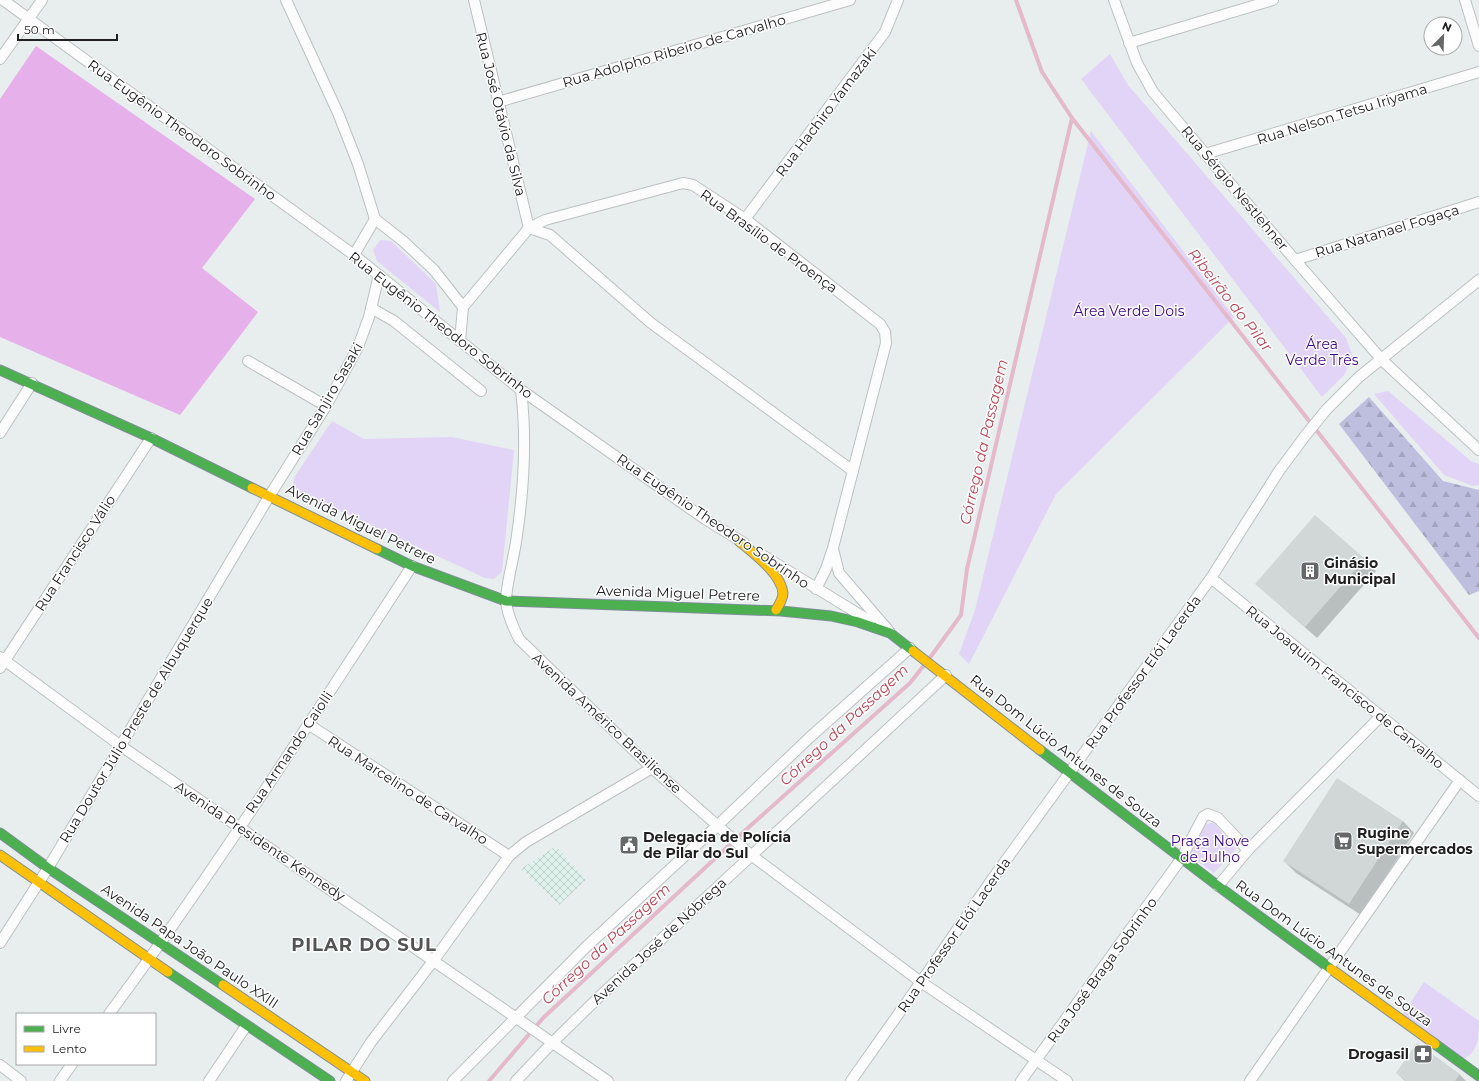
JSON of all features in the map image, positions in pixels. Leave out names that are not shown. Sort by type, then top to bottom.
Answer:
[{"type":"main road","name":"Avenida Miguel Petrere","points":[[0,370],[32,383],[151,438],[270,495],[412,566],[506,601],[776,610],[831,616],[858,622],[890,633],[938,668]]},
{"type":"main road","points":[[740,541],[776,576],[782,586],[782,601],[776,610]]},
{"type":"main road","name":"Rua Dom Lúcio Antunes de Souza","points":[[938,668],[1070,774],[1218,886],[1477,1071]]},
{"type":"main road","name":"Avenida Papa João Paulo XXIII","points":[[0,833],[48,868],[365,1081]]},
{"type":"main road","points":[[0,855],[149,960],[330,1081]]},
{"type":"main road","points":[[1467,1081],[1477,1071]]},
{"type":"street","name":"Rua Eugênio Theodoro Sobrinho","points":[[3,0],[354,255],[522,390],[705,519],[816,589],[890,633]]},
{"type":"street","points":[[0,59],[42,0]]},
{"type":"street","points":[[286,0],[338,113],[355,156],[375,219],[403,241],[434,270],[463,307],[460,341]]},
{"type":"street","name":"Rua José Otávio da Silva","points":[[474,0],[529,228]]},
{"type":"street","name":"Rua Adolpho Ribeiro de Carvalho","points":[[498,102],[850,0]]},
{"type":"street","name":"Rua Hachiro Yamazaki","points":[[745,219],[885,32],[898,0]]},
{"type":"street","name":"Rua Sérgio Nestlehner","points":[[1114,0],[1129,43],[1153,92],[1382,360],[1479,450]]},
{"type":"street","points":[[1129,43],[1273,0]]},
{"type":"street","points":[[1465,0],[1479,46]]},
{"type":"street","name":"Rua Nelson Tetsu Iriyama","points":[[1205,154],[1479,72]]},
{"type":"street","name":"Rua Brasílio de Proença","points":[[463,307],[529,228],[545,220],[683,183],[693,184],[745,219],[880,324],[885,332],[886,343],[853,472]]},
{"type":"street","name":"Rua Natanael Fogaça","points":[[1295,260],[1479,202]]},
{"type":"street","points":[[354,255],[375,219]]},
{"type":"street","points":[[529,228],[550,235],[651,323],[853,472],[833,548],[826,569],[816,589]]},
{"type":"street","name":"Rua Sanjiro Sasaki","points":[[270,495],[326,406],[358,347],[371,308],[378,275]]},
{"type":"street","points":[[1382,360],[1479,280]]},
{"type":"street","points":[[371,308],[394,322],[481,391]]},
{"type":"street","name":"Rua Professor Elói Lacerda","points":[[850,1081],[921,982],[992,878],[1070,774],[1211,578],[1279,471],[1326,410],[1359,377],[1382,360]]},
{"type":"street","points":[[248,362],[326,406]]},
{"type":"street","points":[[0,433],[32,383]]},
{"type":"street","points":[[506,601],[519,527],[526,454],[526,426],[522,390]]},
{"type":"street","name":"Rua Francisco Válio","points":[[2,662],[151,438]]},
{"type":"street","name":"Rua Doutor Júlio Preste de Albuquerque","points":[[0,943],[48,868],[270,495]]},
{"type":"street","points":[[833,548],[839,573],[890,633]]},
{"type":"street","name":"Rua Armando Caiolli","points":[[110,1013],[149,960],[239,828],[412,566]]},
{"type":"street","name":"Rua Joaquim Francisco de Carvalho","points":[[1211,578],[1479,796]]},
{"type":"street","name":"Avenida Américo Brasiliense","points":[[506,601],[512,626],[519,638],[652,768],[751,855]]},
{"type":"street","points":[[453,1081],[519,1020],[587,946],[718,826],[809,738],[914,650]]},
{"type":"street","name":"Avenida Presidente Kennedy","points":[[2,662],[239,828],[434,960],[608,1081]]},
{"type":"street","name":"Avenida José de Nóbrega","points":[[516,1081],[548,1040],[946,675]]},
{"type":"street","points":[[1218,886],[1248,850],[1380,716]]},
{"type":"street","name":"Rua Marcelino de Carvalho","points":[[308,724],[509,856]]},
{"type":"street","points":[[346,1081],[371,1042],[434,960],[509,856],[526,842],[652,768]]},
{"type":"street","points":[[1250,1081],[1460,780]]},
{"type":"street","points":[[1182,859],[1203,817],[1208,814],[1218,818],[1248,850]]},
{"type":"street","points":[[751,855],[921,982],[1067,1081]]},
{"type":"street","name":"Rua José Braga Sobrinho","points":[[1021,1081],[1182,859]]},
{"type":"street","points":[[209,1081],[246,1026]]},
{"type":"street","points":[[0,1065],[21,1081]]},
{"type":"street","points":[[60,1081],[71,1065]]},
{"type":"shaded area","points":[[36,46],[255,199],[202,268],[258,312],[180,415],[0,337],[0,99]]},
{"type":"shaded area","points":[[556,846],[586,880],[559,905],[521,869]]},
{"type":"green space","name":"Área Verde Três","points":[[1110,54],[1128,85],[1346,338],[1353,357],[1344,375],[1322,397],[1081,79]]},
{"type":"green space","name":"Área Verde Dois","points":[[1091,131],[1234,317],[1056,494],[969,664],[959,654],[975,610]]},
{"type":"green space","points":[[380,240],[391,241],[436,284],[440,312],[377,261],[373,250]]},
{"type":"green space","points":[[1388,391],[1471,461],[1479,464],[1479,485],[1473,486],[1444,475],[1374,394]]},
{"type":"green space","points":[[1369,397],[1443,481],[1479,490],[1479,591],[1469,595],[1339,424]]},
{"type":"green space","points":[[332,421],[364,439],[452,437],[514,450],[502,572],[494,579],[485,578],[297,491],[293,484],[295,476]]},
{"type":"green space","name":"Praça Nove de Julho","points":[[1213,822],[1236,849],[1214,873],[1185,852],[1185,849],[1205,825]]},
{"type":"green space","points":[[1424,982],[1479,1021],[1479,1032],[1475,1048],[1463,1059],[1403,1014]]},
{"type":"building","name":"Ginásio Municipal","points":[[1315,515],[1365,559],[1305,627],[1255,584]]},
{"type":"building","name":"Rugine Supermercados","points":[[1337,778],[1403,821],[1349,904],[1283,861]]},
{"type":"building","name":"Drogasil","points":[[1417,1043],[1460,1074],[1455,1081],[1406,1081],[1396,1073]]},
{"type":"waterway","name":"Ribeirão do Pilar","points":[[1016,0],[1042,72],[1072,118],[1479,638]]},
{"type":"waterway","name":"Córrego da Passagem","points":[[929,659],[961,615],[967,569],[1072,118]]},
{"type":"waterway","name":"Córrego da Passagem","points":[[489,1081],[543,1018],[749,827],[910,683],[925,664]]},
{"type":"traffic: fast","points":[[0,370],[151,438],[252,488]]},
{"type":"traffic: fast","points":[[377,549],[412,566],[506,601],[781,611],[831,616],[858,622],[890,633],[913,651]]},
{"type":"traffic: fast","points":[[1040,750],[1218,886],[1331,969]]},
{"type":"traffic: fast","points":[[0,833],[48,868],[223,985]]},
{"type":"traffic: fast","points":[[168,972],[330,1081]]},
{"type":"traffic: fast","points":[[1435,1044],[1479,1076]]},
{"type":"traffic: slow","points":[[252,488],[377,549]]},
{"type":"traffic: slow","points":[[739,541],[759,557],[777,578],[783,593],[782,600],[776,610]]},
{"type":"traffic: slow","points":[[913,651],[1040,750]]},
{"type":"traffic: slow","points":[[0,855],[168,972]]},
{"type":"traffic: slow","points":[[1331,969],[1435,1044]]},
{"type":"traffic: slow","points":[[223,985],[365,1081]]},
{"type":"place","name":"Ginásio Municipal","points":[[1310,571]]},
{"type":"place","name":"Rugine Supermercados","points":[[1343,841]]},
{"type":"place","name":"Delegacia de Polícia de Pilar do Sul","points":[[629,845]]},
{"type":"place","name":"Drogasil","points":[[1423,1054]]},
{"type":"district","name":"PILAR DO SUL","points":[[364,945]]}]
